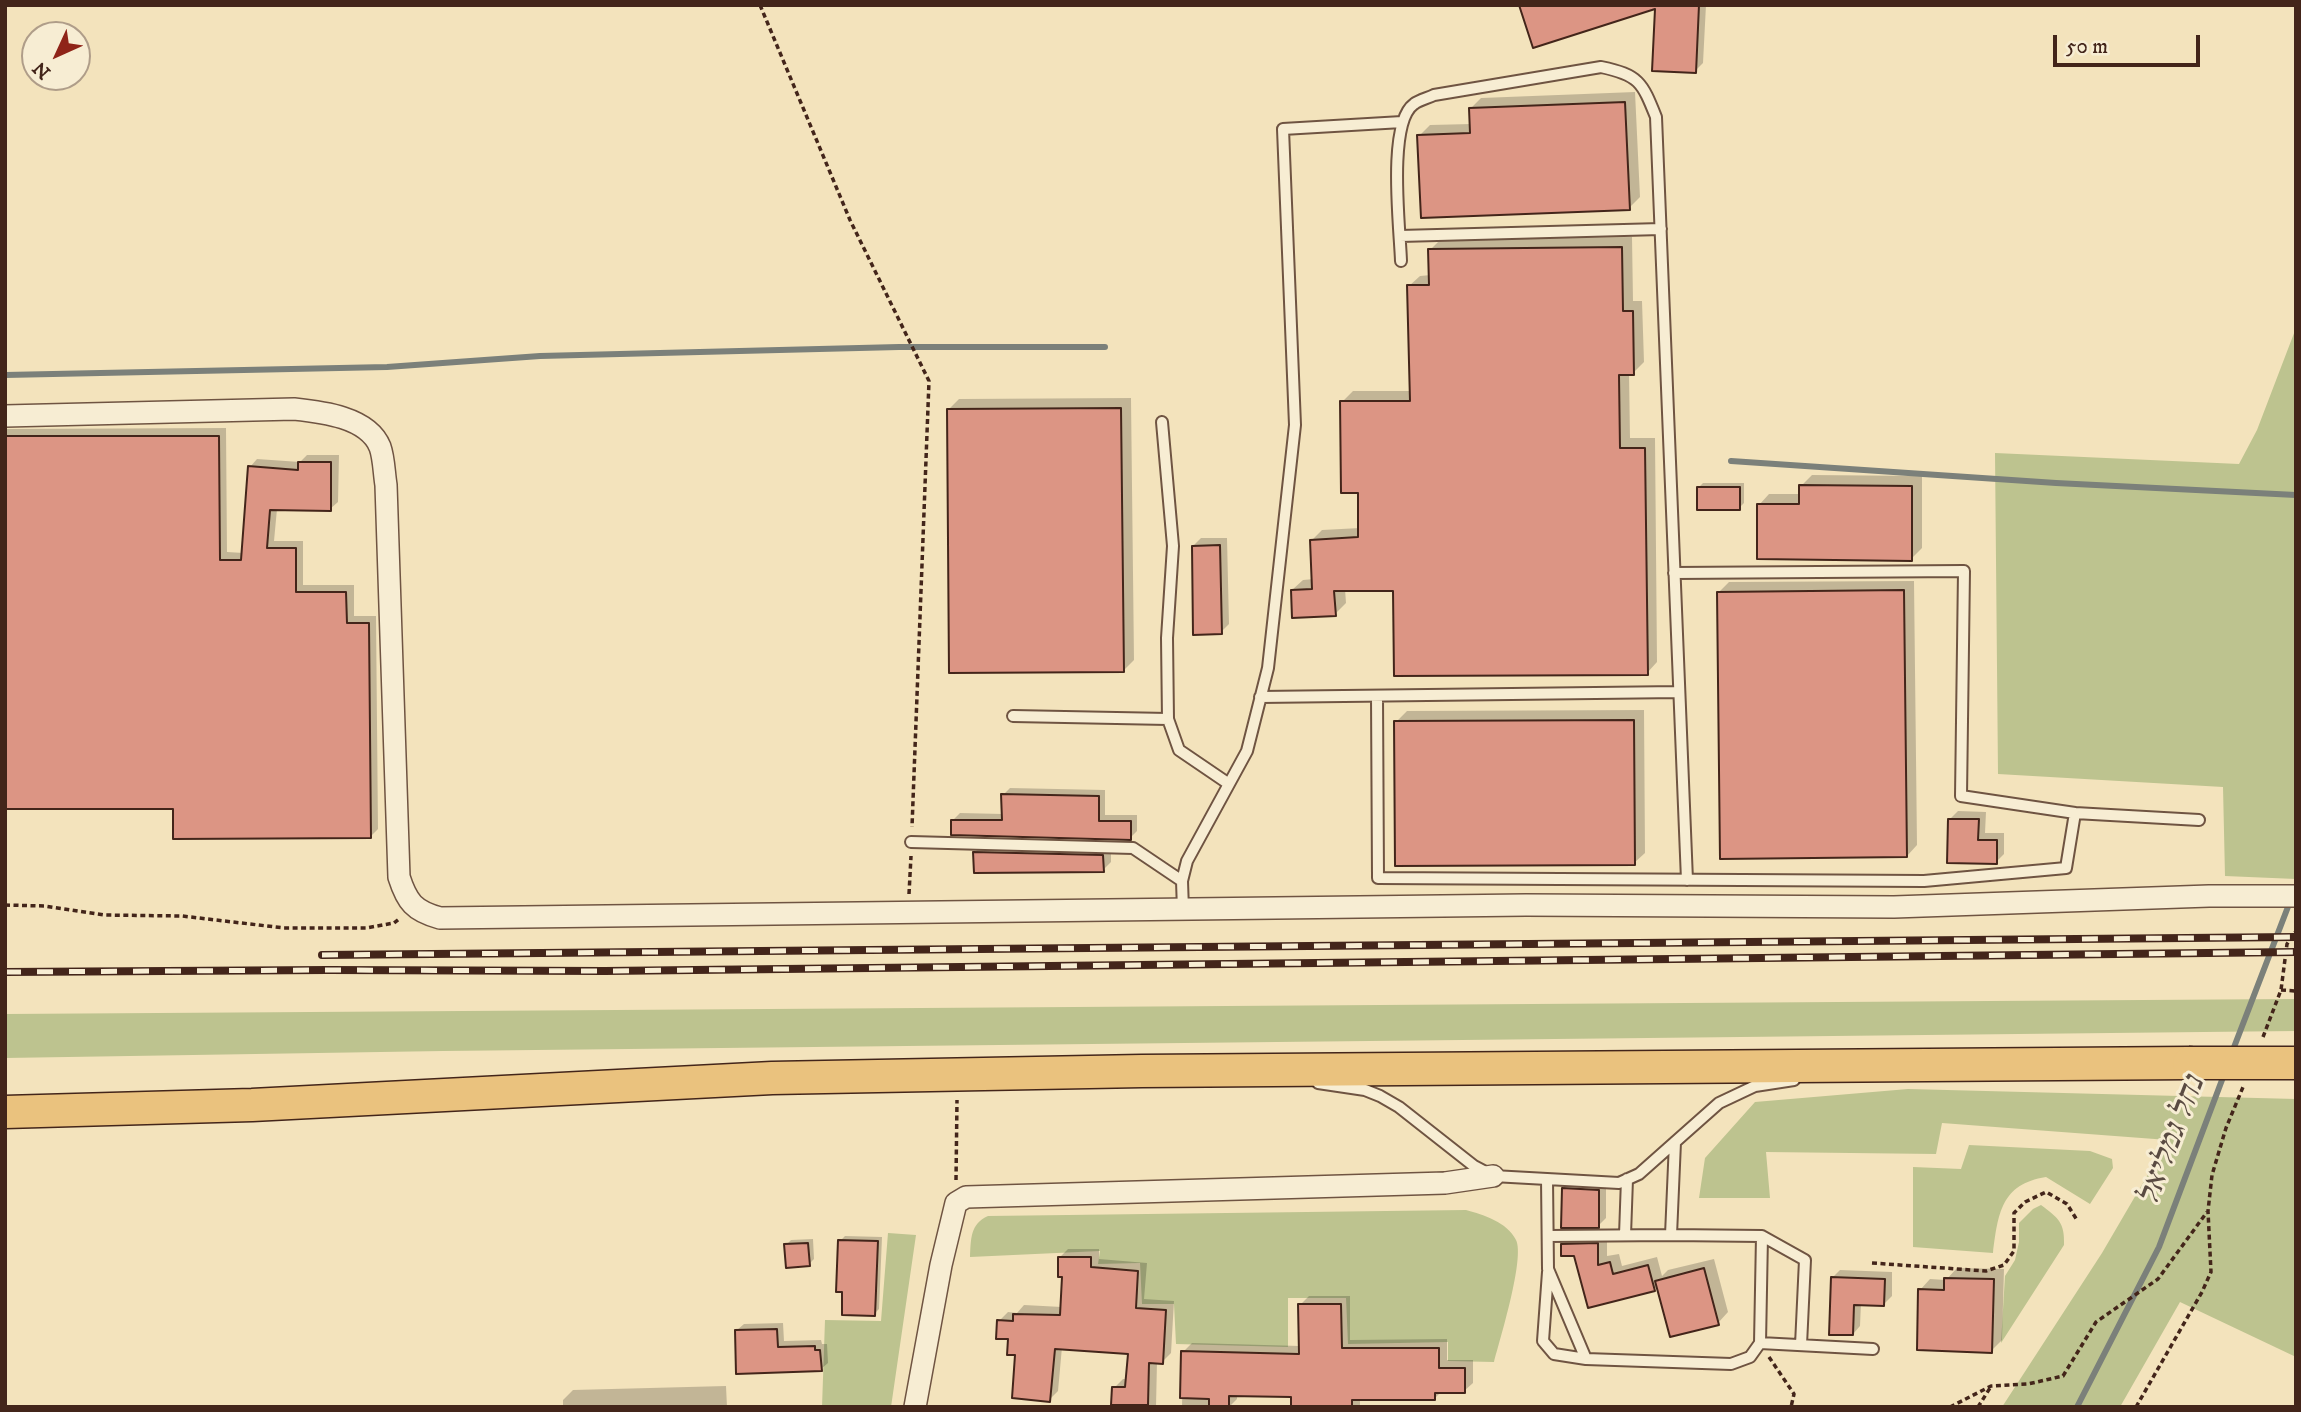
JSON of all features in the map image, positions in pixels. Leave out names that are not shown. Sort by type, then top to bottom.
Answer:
[{"type":"main road","points":[[5,1112],[253,1105],[772,1078],[1221,1070],[2296,1063]]},
{"type":"street","points":[[5,416],[294,409],[343,419],[360,425],[373,436],[380,447],[386,485],[399,877],[407,900],[416,908],[440,918],[1526,905],[1894,906],[2209,896],[2296,896]]},
{"type":"street","points":[[915,1407],[941,1265],[956,1203],[966,1197],[1445,1183],[1493,1176]]},
{"type":"lane","points":[[1401,261],[1397,160],[1402,121],[1412,105],[1434,95],[1601,67],[1627,73],[1644,87],[1656,117],[1687,880]]},
{"type":"lane","points":[[1183,910],[1182,881],[1187,861],[1247,751],[1268,668],[1295,425],[1283,129],[1402,121]]},
{"type":"lane","points":[[1400,236],[1661,229]]},
{"type":"lane","points":[[1162,422],[1173,546],[1167,638],[1168,719],[1179,750],[1229,784]]},
{"type":"lane","points":[[1674,573],[1964,571],[1961,796],[2075,813],[2199,820]]},
{"type":"lane","points":[[1260,697],[1679,692]]},
{"type":"lane","points":[[1377,696],[1378,878],[1924,881],[2066,868],[2075,813]]},
{"type":"lane","points":[[1013,716],[1168,719]]},
{"type":"lane","points":[[911,842],[1133,848],[1182,881]]},
{"type":"lane","points":[[1221,1070],[1365,1090],[1399,1107],[1474,1166],[1493,1176],[1619,1183],[1639,1174],[1719,1102],[1755,1086],[1903,1064]]},
{"type":"lane","points":[[1671,1234],[1675,1142]]},
{"type":"lane","points":[[1547,1179],[1548,1269],[1543,1341],[1554,1354],[1586,1359],[1731,1364],[1750,1357],[1760,1343],[1762,1236]]},
{"type":"lane","points":[[1625,1235],[1627,1179]]},
{"type":"lane","points":[[1548,1236],[1762,1236],[1805,1260],[1801,1345]]},
{"type":"lane","points":[[1548,1269],[1586,1359]]},
{"type":"lane","points":[[1760,1343],[1873,1349]]},
{"type":"path","points":[[760,5],[850,220],[929,381],[909,913]]},
{"type":"path","points":[[5,905],[44,906],[104,915],[182,916],[284,928],[366,928],[394,923],[416,908]]},
{"type":"path","points":[[2296,931],[2287,944],[2281,990],[2296,991]]},
{"type":"path","points":[[956,1203],[958,1075]]},
{"type":"path","points":[[2136,1407],[2211,1272],[2208,1211],[2213,1175],[2226,1128]]},
{"type":"path","points":[[1872,1263],[1986,1271],[2004,1265],[2014,1251],[2014,1213],[2025,1202],[2046,1192],[2067,1204],[2077,1220]]},
{"type":"path","points":[[1950,1407],[1991,1386],[2028,1384],[2063,1376],[2096,1322],[2158,1279],[2208,1211]]},
{"type":"path","points":[[1760,1343],[1794,1394],[1791,1407]]},
{"type":"path","points":[[1978,1407],[1991,1386]]},
{"type":"green space","points":[[2296,328],[2296,879],[2225,876],[2223,787],[1998,774],[1995,453],[2239,464],[2257,430]]},
{"type":"green space","points":[[2296,999],[2296,1031],[5,1058],[5,1014]]},
{"type":"green space","points":[[1908,1089],[2296,1099],[2296,1357],[2180,1302],[2120,1407],[2002,1407],[2102,1253],[2168,1140],[1942,1123],[1936,1154],[1766,1152],[1770,1198],[1699,1198],[1705,1158],[1755,1102]]},
{"type":"green space","points":[[1969,1145],[2090,1151],[2112,1159],[2113,1168],[2090,1204],[2046,1177],[2019,1186],[2004,1203],[1993,1253],[1913,1247],[1913,1167],[1961,1169]]},
{"type":"green space","points":[[2041,1205],[2062,1226],[2064,1245],[2001,1343],[2005,1276],[2015,1260],[2019,1223]]},
{"type":"green space","points":[[1466,1210],[1507,1228],[1516,1240],[1518,1249],[1511,1299],[1494,1362],[1448,1361],[1448,1342],[1348,1344],[1346,1298],[1288,1298],[1288,1347],[1176,1344],[1174,1304],[1142,1304],[1140,1263],[1098,1264],[1100,1251],[970,1257],[971,1238],[975,1228],[988,1216]]},
{"type":"green space","points":[[888,1233],[916,1235],[891,1407],[822,1407],[825,1320],[881,1321]]},
{"type":"building","points":[[1519,5],[1699,5],[1696,73],[1652,71],[1655,9],[1533,48]]},
{"type":"building","points":[[1625,102],[1630,210],[1421,218],[1417,135],[1470,133],[1469,108]]},
{"type":"building","points":[[1622,247],[1623,311],[1633,311],[1634,375],[1619,375],[1620,448],[1645,448],[1648,675],[1394,676],[1393,591],[1334,591],[1336,616],[1292,618],[1291,590],[1312,589],[1310,540],[1358,537],[1358,493],[1341,493],[1340,401],[1410,401],[1407,285],[1429,285],[1428,249]]},
{"type":"building","points":[[1121,408],[1124,672],[949,673],[947,409]]},
{"type":"building","points":[[5,436],[219,436],[220,560],[241,560],[248,466],[298,470],[298,462],[331,462],[331,511],[270,510],[267,548],[296,548],[296,592],[346,592],[347,623],[369,623],[371,838],[173,839],[173,809],[5,809]]},
{"type":"building","points":[[1799,485],[1912,486],[1912,561],[1757,559],[1757,504],[1799,504]]},
{"type":"building","points":[[1697,487],[1740,487],[1740,510],[1697,510]]},
{"type":"building","points":[[1220,545],[1222,634],[1193,635],[1192,546]]},
{"type":"building","points":[[1904,590],[1907,857],[1720,859],[1717,592]]},
{"type":"building","points":[[1634,720],[1635,865],[1395,866],[1394,721]]},
{"type":"building","points":[[1001,794],[1099,796],[1099,821],[1131,821],[1131,840],[951,835],[951,820],[1002,820]]},
{"type":"building","points":[[1948,819],[1979,819],[1978,840],[1997,840],[1997,864],[1947,863]]},
{"type":"building","points":[[973,852],[1103,855],[1104,872],[974,873]]},
{"type":"building","points":[[1562,1188],[1599,1190],[1599,1228],[1561,1228]]},
{"type":"building","points":[[838,1240],[878,1241],[875,1316],[842,1315],[842,1292],[836,1292]]},
{"type":"building","points":[[808,1243],[810,1266],[786,1268],[784,1244]]},
{"type":"building","points":[[1598,1243],[1598,1265],[1610,1262],[1613,1274],[1648,1265],[1655,1291],[1588,1308],[1574,1256],[1561,1256],[1561,1244]]},
{"type":"building","points":[[1058,1257],[1091,1257],[1091,1267],[1138,1271],[1136,1308],[1166,1310],[1163,1364],[1149,1363],[1148,1405],[1111,1405],[1112,1387],[1125,1387],[1128,1354],[1055,1349],[1050,1402],[1012,1398],[1015,1355],[1007,1355],[1008,1339],[996,1339],[997,1320],[1013,1321],[1013,1314],[1060,1315],[1062,1277],[1058,1277]]},
{"type":"building","points":[[1704,1268],[1719,1325],[1670,1337],[1655,1281]]},
{"type":"building","points":[[1831,1277],[1885,1279],[1884,1306],[1854,1305],[1853,1335],[1829,1335]]},
{"type":"building","points":[[1944,1278],[1994,1279],[1992,1353],[1917,1350],[1918,1289],[1944,1290]]},
{"type":"building","points":[[1298,1304],[1341,1304],[1342,1348],[1439,1348],[1439,1368],[1465,1368],[1465,1393],[1435,1393],[1435,1400],[1352,1400],[1352,1407],[1291,1407],[1291,1397],[1229,1396],[1229,1407],[1209,1407],[1209,1399],[1180,1398],[1181,1351],[1299,1354]]},
{"type":"building","points":[[777,1329],[778,1347],[815,1346],[815,1350],[820,1350],[822,1371],[736,1374],[735,1330]]},
{"type":"waterway","points":[[5,375],[387,367],[540,356],[899,347],[1105,347]]},
{"type":"waterway","points":[[1731,461],[2056,483],[2296,495]]},
{"type":"waterway","name":"נחל גמליאל","points":[[2231,1055],[2291,899]]},
{"type":"waterway","name":"נחל גמליאל","points":[[2077,1407],[2159,1247],[2225,1072]]},
{"type":"railway","points":[[322,955],[2296,937]]},
{"type":"railway","points":[[5,972],[605,971],[2296,952]]}]
